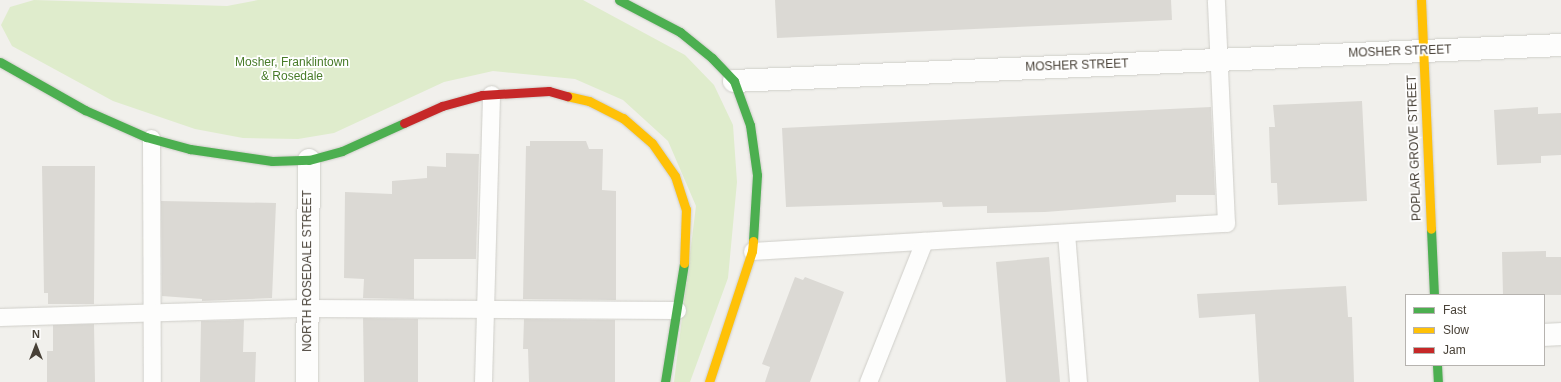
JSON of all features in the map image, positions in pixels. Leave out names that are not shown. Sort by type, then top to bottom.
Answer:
[{"type":"street","points":[[620,0],[680,32],[734,81],[750,125],[757,175],[752,251],[709,382]]},
{"type":"street","name":"POPLAR GROVE STREET","points":[[1421,0],[1434,294]]},
{"type":"street","name":"MOSHER STREET","points":[[734,81],[1561,45]]},
{"type":"street","points":[[0,62],[85,110],[151,138],[190,149],[235,157],[272,161],[309,160],[342,151],[442,106],[491,94],[549,91],[589,101],[623,118],[652,143],[675,176],[686,209],[686,248],[665,382]]},
{"type":"street","name":"NORTH ROSEDALE STREET","points":[[307,382],[309,160]]},
{"type":"street","points":[[1545,335],[1561,334]]},
{"type":"street","points":[[1437,366],[1438,382]]},
{"type":"lane","points":[[752,251],[1226,223],[1216,0]]},
{"type":"lane","points":[[483,382],[491,94]]},
{"type":"lane","points":[[151,138],[153,313],[152,382]]},
{"type":"lane","points":[[1066,233],[1078,382]]},
{"type":"lane","points":[[868,382],[924,241]]},
{"type":"lane","points":[[0,317],[308,308],[677,310]]},
{"type":"green space","name":"Mosher, Franklintown & Rosedale","points":[[34,0],[227,6],[258,0],[583,0],[685,55],[714,85],[733,125],[737,182],[728,278],[690,382],[674,382],[696,206],[668,141],[623,100],[575,79],[493,71],[444,82],[334,133],[298,139],[243,138],[195,129],[113,101],[12,46],[1,25],[10,7]]},
{"type":"building","points":[[775,0],[1171,0],[1172,20],[777,38]]},
{"type":"building","points":[[1362,101],[1367,201],[1278,205],[1277,183],[1271,183],[1269,127],[1275,127],[1273,105]]},
{"type":"building","points":[[1211,107],[1215,195],[1176,195],[1176,202],[1045,212],[987,213],[987,206],[943,207],[942,202],[786,207],[782,128]]},
{"type":"building","points":[[1538,107],[1538,114],[1561,113],[1561,155],[1541,156],[1541,163],[1497,165],[1494,110]]},
{"type":"building","points":[[530,141],[586,141],[589,149],[603,149],[602,190],[616,191],[616,300],[523,299],[526,146],[530,146]]},
{"type":"building","points":[[446,153],[479,154],[476,259],[414,259],[414,299],[363,298],[364,279],[344,278],[345,192],[392,194],[392,181],[427,178],[427,166],[446,167]]},
{"type":"building","points":[[42,166],[95,166],[94,304],[48,304],[48,293],[44,293]]},
{"type":"building","points":[[161,201],[276,203],[272,298],[202,301],[202,299],[162,296]]},
{"type":"building","points":[[1546,251],[1546,257],[1561,257],[1561,295],[1503,294],[1502,252]]},
{"type":"building","points":[[1049,257],[1060,382],[1006,382],[996,262]]},
{"type":"building","points":[[795,277],[803,280],[805,277],[844,292],[810,382],[765,382],[770,367],[762,364]]},
{"type":"building","points":[[1346,286],[1348,317],[1352,317],[1354,382],[1259,382],[1255,314],[1199,318],[1197,294]]},
{"type":"building","points":[[363,318],[418,319],[418,382],[364,382]]},
{"type":"building","points":[[524,319],[615,320],[615,382],[529,382],[528,349],[523,349]]},
{"type":"building","points":[[244,320],[243,352],[256,352],[255,382],[200,382],[201,321]]},
{"type":"building","points":[[94,324],[95,382],[47,382],[47,351],[53,351],[53,325]]},
{"type":"traffic: fast","points":[[619,0],[680,32],[712,58],[734,81],[750,125],[757,175],[753,241]]},
{"type":"traffic: fast","points":[[0,62],[85,110],[146,137],[190,149],[272,161],[309,160],[342,151],[404,123]]},
{"type":"traffic: fast","points":[[1431,229],[1434,294]]},
{"type":"traffic: fast","points":[[665,382],[684,263]]},
{"type":"traffic: fast","points":[[1437,366],[1438,382]]},
{"type":"traffic: slow","points":[[1421,0],[1431,229]]},
{"type":"traffic: slow","points":[[567,96],[589,101],[623,118],[652,143],[675,176],[686,209],[684,263]]},
{"type":"traffic: slow","points":[[709,382],[752,251],[753,241]]},
{"type":"traffic: jam","points":[[404,123],[442,106],[482,95],[549,91],[567,96]]}]
